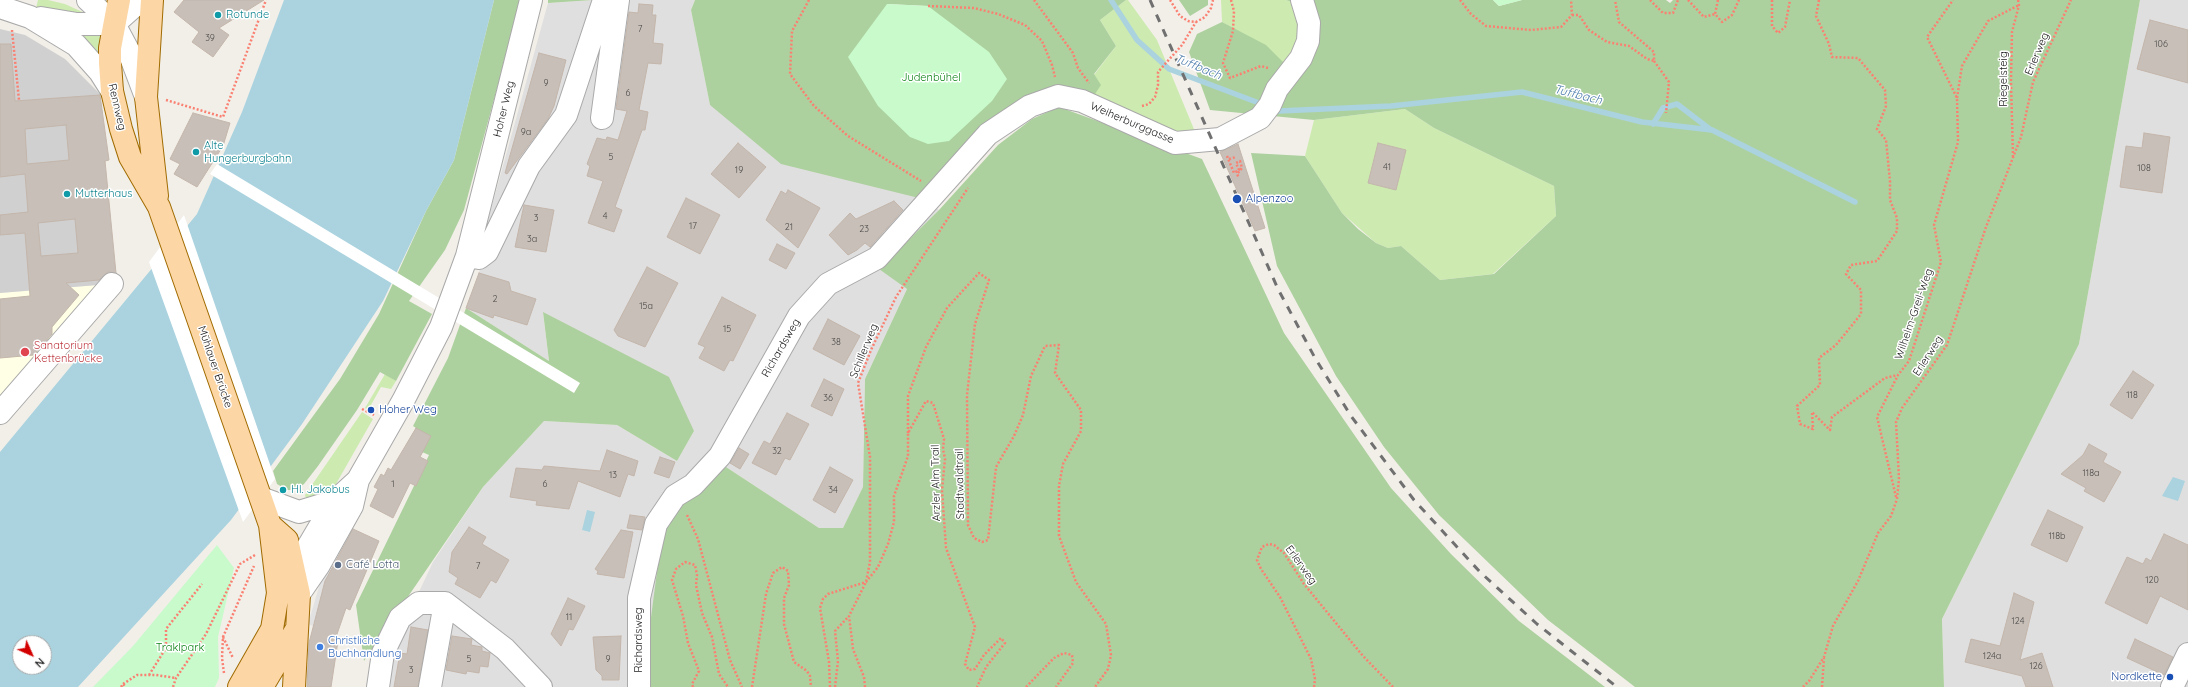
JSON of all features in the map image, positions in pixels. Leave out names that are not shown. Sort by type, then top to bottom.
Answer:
[{"type":"main road","name":"Rennweg","points":[[120,0],[110,48],[112,91],[130,158],[159,207],[169,236]]},
{"type":"main road","name":"Rennweg","points":[[152,0],[154,98],[159,207]]},
{"type":"main road","name":"Mühlauer Brücke","points":[[169,236],[261,498],[289,593]]},
{"type":"main road","points":[[232,681],[272,629],[289,593],[294,571],[287,540],[270,525]]},
{"type":"main road","points":[[289,593],[296,630],[294,687]]},
{"type":"main road","points":[[272,629],[272,681]]},
{"type":"main road","points":[[272,681],[296,630]]},
{"type":"street","points":[[88,0],[114,24],[154,98]]},
{"type":"street","points":[[15,12],[77,24],[114,24],[141,0]]},
{"type":"street","name":"Hoher Weg","points":[[289,593],[319,565],[352,506],[358,480],[394,418],[441,327],[467,256],[531,0]]},
{"type":"street","points":[[467,256],[479,258],[487,252],[529,166],[566,115],[604,0]]},
{"type":"street","points":[[602,118],[618,0]]},
{"type":"street","name":"Weiherburggasse","points":[[1082,101],[1175,143],[1220,139],[1260,118],[1270,105],[1277,88],[1301,58],[1308,41],[1309,23],[1302,0]]},
{"type":"street","points":[[15,12],[62,35],[82,50],[100,72],[112,91]]},
{"type":"street","points":[[1058,96],[1082,101]]},
{"type":"street","name":"Richardsweg","points":[[639,687],[639,598],[656,524],[675,496],[693,485],[720,456],[799,316],[828,284],[877,258],[938,192],[988,134],[1030,106],[1058,96]]},
{"type":"street","points":[[0,413],[112,284]]},
{"type":"street","name":"Hoher Weg","points":[[294,571],[335,500],[358,480]]},
{"type":"street","points":[[261,498],[299,512],[335,500]]},
{"type":"street","points":[[378,687],[383,653],[400,618],[419,603],[445,603],[505,649],[542,687]]},
{"type":"street","points":[[430,687],[445,603]]},
{"type":"street","points":[[2172,687],[2187,666]]},
{"type":"path","points":[[154,98],[169,100],[223,117],[266,0]]},
{"type":"path","points":[[809,0],[792,31],[790,74],[814,106],[848,136],[938,192]]},
{"type":"path","points":[[1034,0],[1073,53],[1078,68],[1092,88],[1082,101]]},
{"type":"path","points":[[1170,0],[1180,16],[1188,21],[1196,22]]},
{"type":"path","points":[[1141,106],[1149,104],[1155,98],[1158,86],[1158,72],[1166,61],[1182,45],[1196,22],[1205,16],[1211,8],[1213,0]]},
{"type":"path","points":[[1231,0],[1234,11],[1233,31],[1223,63],[1230,78],[1260,66],[1268,68],[1268,73]]},
{"type":"path","points":[[1460,0],[1478,20],[1486,26],[1497,28],[1547,30],[1561,27],[1572,15],[1573,6],[1571,0]]},
{"type":"path","points":[[1615,0],[1619,22],[1654,52],[1654,60],[1669,82],[1666,113]]},
{"type":"path","points":[[1650,0],[1663,13],[1674,13],[1678,0]]},
{"type":"path","points":[[1688,0],[1704,17],[1715,14]]},
{"type":"path","points":[[1715,14],[1718,0]]},
{"type":"path","points":[[1715,14],[1722,22],[1732,15],[1739,0]]},
{"type":"path","points":[[1772,0],[1772,26],[1778,33],[1785,27],[1790,0]]},
{"type":"path","points":[[1819,0],[1816,16],[1829,44],[1832,57],[1858,58],[1885,90],[1886,106],[1877,129],[1886,140],[1890,181],[1890,200],[1897,218],[1897,230],[1877,261],[1851,265],[1846,274],[1861,290],[1861,314],[1836,345],[1820,358],[1820,385],[1798,406],[1800,424],[1813,429],[1812,412],[1830,430],[1832,417],[1885,378],[1898,375]]},
{"type":"path","name":"Wilhelm-Greil-Weg","points":[[1897,499],[1877,417],[1898,375],[1908,361],[1941,262],[1934,224],[1958,142],[1957,98],[1928,37],[1953,0]]},
{"type":"path","name":"Riegelsteig","points":[[2013,158],[2011,81],[2012,32],[2019,5],[2018,0]]},
{"type":"path","name":"Erlerweg","points":[[1803,687],[1809,681],[1824,657],[1833,626],[1858,581],[1878,533],[1891,516],[1897,499],[1899,479],[1896,422],[1902,408],[1947,345],[1986,227],[2021,137],[2033,82],[2071,0]]},
{"type":"path","points":[[1957,98],[1962,66],[1988,22],[2019,5]]},
{"type":"path","points":[[928,6],[974,8],[998,14],[1025,25],[1042,41],[1052,65],[1058,96]]},
{"type":"path","points":[[15,12],[12,32],[19,100]]},
{"type":"path","points":[[1572,15],[1579,15],[1590,30],[1607,42],[1629,46],[1647,59],[1654,60]]},
{"type":"path","points":[[1224,150],[1239,178]]},
{"type":"path","points":[[1236,174],[1242,168],[1240,161],[1236,163],[1239,170]]},
{"type":"path","name":"Schillerweg","points":[[850,616],[866,582],[870,562],[870,457],[858,383],[871,350],[896,297],[969,187]]},
{"type":"path","name":"Stadtwaldtrail","points":[[908,433],[908,396],[926,347],[947,308],[979,273],[989,280],[975,324],[967,394],[968,524],[974,538],[982,542],[988,540],[996,467],[1014,436],[1023,415],[1031,376],[1045,346],[1059,345],[1055,373],[1081,410],[1081,431],[1063,464],[1059,486],[1059,536],[1076,582],[1106,624],[1111,655],[1108,668],[1095,687]]},
{"type":"path","name":"Arzler Alm Trail","points":[[866,582],[878,568],[888,544],[894,522],[894,496],[908,456],[908,433],[926,401],[930,401],[944,439],[943,449],[945,459],[942,490],[946,548],[975,628],[965,664],[969,670],[975,669],[984,655],[1001,638],[1005,643],[986,667],[977,687]]},
{"type":"path","points":[[362,409],[375,416]]},
{"type":"path","points":[[693,485],[696,499],[686,516],[698,539],[730,660],[742,687]]},
{"type":"path","name":"Erlerweg","points":[[1314,687],[1315,679],[1311,659],[1280,597],[1261,569],[1257,560],[1262,547],[1269,544],[1274,545],[1284,553],[1304,584],[1363,656],[1393,687]]},
{"type":"path","points":[[173,687],[176,678],[206,634],[240,564],[254,556]]},
{"type":"path","points":[[693,687],[692,684],[699,671],[688,643],[683,616],[672,580],[676,569],[686,562],[695,565],[699,599],[717,656],[719,674],[728,687]]},
{"type":"path","points":[[232,681],[222,658],[223,637],[254,566]]},
{"type":"path","points":[[752,687],[766,594],[773,573],[782,567],[788,571],[789,585],[784,598],[784,624],[794,662],[807,671],[810,676],[811,687]]},
{"type":"path","points":[[830,687],[829,662],[820,608],[823,599],[828,594],[866,582]]},
{"type":"path","points":[[149,675],[166,648],[166,629],[202,584]]},
{"type":"path","points":[[835,687],[838,661],[835,631],[850,616]]},
{"type":"path","points":[[850,616],[853,649],[864,677],[865,687]]},
{"type":"path","points":[[1026,687],[1054,658],[1064,653],[1072,655],[1073,663],[1056,687]]},
{"type":"path","points":[[1822,687],[1824,657]]},
{"type":"path","points":[[122,686],[137,675],[176,678]]},
{"type":"path","points":[[122,686],[126,687]]},
{"type":"shaded area","points":[[593,0],[695,0],[691,10],[710,105],[927,200],[939,210],[880,268],[907,289],[865,379],[863,488],[843,528],[819,528],[726,467],[642,687],[384,687],[402,628],[433,562],[483,487],[544,421],[617,425],[677,461],[694,431],[543,313],[549,361],[466,308],[479,273],[483,252],[480,249],[548,3]]},
{"type":"shaded area","points":[[2140,0],[2188,0],[2188,687],[1944,687],[1942,619],[2079,344]]},
{"type":"shaded area","points":[[0,29],[25,35],[65,59],[100,94],[110,284],[0,293]]},
{"type":"shaded area","name":"Sanatorium Kettenbrücke","points":[[110,284],[0,412],[0,293]]},
{"type":"shaded area","points":[[328,562],[331,568],[313,626],[308,624]]},
{"type":"green space","points":[[38,0],[48,0],[65,4],[87,14],[80,17],[36,8]]},
{"type":"green space","points":[[494,0],[521,0],[464,210],[445,250],[409,301],[432,314],[396,381],[380,372],[357,410],[304,484],[295,490],[287,490],[277,484],[273,471],[340,379],[379,314],[426,211],[454,160]]},
{"type":"green space","points":[[548,0],[593,0],[548,3]]},
{"type":"green space","points":[[695,0],[1126,0],[1100,20],[1116,46],[1094,74],[1101,85],[1093,97],[1037,95],[927,200],[781,164],[710,105],[691,10]],"holes":[[[887,4],[928,6],[928,144]]]},
{"type":"green space","points":[[1128,0],[1157,40],[1196,134],[1177,137],[1093,97],[1094,75],[1116,46],[1100,20]]},
{"type":"green space","points":[[1179,0],[1208,0],[1208,5],[1190,16]]},
{"type":"green space","points":[[1221,0],[1286,0],[1304,6],[1291,70],[1239,32],[1222,22]]},
{"type":"green space","points":[[1286,0],[1493,0],[1499,6],[1522,0],[1666,0],[1670,3],[1673,0],[2140,0],[2079,344],[1942,619],[1944,687],[1635,687],[1548,620],[1439,515],[1384,447],[1336,376],[1277,266],[1251,153],[1305,156],[1342,213],[1358,229],[1376,243],[1388,248],[1401,246],[1440,280],[1494,274],[1556,216],[1554,186],[1434,128],[1405,109],[1314,120],[1210,110],[1189,52],[1197,34],[1222,22],[1266,45],[1291,70],[1304,6]]},
{"type":"green space","points":[[1493,0],[1522,0],[1499,6]]},
{"type":"green space","name":"Judenbühel","points":[[887,4],[928,6],[989,52],[1007,79],[992,101],[949,141],[928,144],[910,137],[878,106],[848,57]]},
{"type":"green space","points":[[78,30],[102,33],[100,59],[90,50]]},
{"type":"green space","points":[[1059,107],[1202,159],[1284,333],[1391,488],[1451,554],[1519,621],[1605,687],[642,687],[662,533],[676,507],[726,467],[819,528],[843,528],[863,487],[865,379],[907,289],[879,269],[939,210],[998,145],[1032,119]]},
{"type":"green space","points":[[1405,109],[1434,128],[1554,186],[1556,216],[1493,274],[1440,280],[1401,246],[1388,248],[1376,243],[1342,213],[1305,156],[1314,120]]},
{"type":"green space","points":[[466,308],[549,361],[543,312],[669,377],[694,431],[677,461],[617,425],[544,421],[483,487],[364,661],[356,605],[429,455],[406,445],[416,428],[413,426],[448,358]]},
{"type":"green space","points":[[385,374],[396,381],[391,389],[381,387],[371,405],[375,408],[370,411],[365,408]]},
{"type":"green space","points":[[362,412],[373,419],[336,484],[326,496],[308,506],[305,495]]},
{"type":"green space","name":"Traklpark","points":[[217,545],[234,568],[218,637],[219,678],[215,687],[93,687],[133,646]]},
{"type":"water","points":[[284,0],[494,0],[454,160],[426,211],[383,301],[302,424],[231,520],[78,687],[0,687],[0,452],[197,214],[242,112]]},
{"type":"water","points":[[2173,477],[2185,481],[2178,501],[2162,496]]},
{"type":"water","points":[[587,510],[595,512],[590,532],[582,530]]},
{"type":"pier","points":[[217,164],[580,383],[574,393],[210,174]]},
{"type":"pier","points":[[184,215],[275,479],[243,522],[149,262]]},
{"type":"building","points":[[184,0],[264,0],[219,28],[229,35],[213,57],[192,42],[199,32],[174,12]]},
{"type":"building","points":[[639,4],[653,5],[652,15],[656,15],[653,43],[663,44],[661,64],[648,63],[639,110],[648,112],[645,130],[642,130],[615,207],[622,210],[614,232],[588,223],[603,181],[587,176],[590,166],[587,164],[597,138],[606,140],[607,137],[618,140],[627,111],[616,109],[629,12],[638,13]]},
{"type":"building","points":[[2150,20],[2188,30],[2188,83],[2137,69]]},
{"type":"building","name":"Mutterhaus","points":[[0,44],[11,44],[15,101],[100,95],[109,160],[105,161],[116,273],[108,272],[99,280],[66,283],[79,295],[52,327],[52,334],[34,355],[0,358],[0,299],[30,296],[25,233],[0,235],[0,215],[28,212],[25,174],[0,177]],"holes":[[[66,125],[69,160],[27,164],[25,129]],[[75,219],[78,253],[41,256],[38,223]]]},
{"type":"building","points":[[539,53],[566,60],[554,106],[548,119],[507,174],[505,173]]},
{"type":"building","name":"Alte Hungerburgbahn","points":[[193,113],[230,123],[223,146],[197,187],[174,174],[180,164],[170,159]]},
{"type":"building","points":[[2144,133],[2170,137],[2162,193],[2120,187],[2126,146],[2142,148]]},
{"type":"building","points":[[738,143],[766,167],[739,198],[711,174]]},
{"type":"building","points":[[1378,143],[1406,150],[1396,190],[1368,183]]},
{"type":"building","points":[[1238,144],[1265,228],[1255,231],[1220,152]]},
{"type":"building","points":[[788,190],[820,208],[798,248],[766,220],[781,191],[786,194]]},
{"type":"building","points":[[686,198],[720,215],[700,254],[667,237]]},
{"type":"building","points":[[894,201],[903,210],[870,247],[865,243],[848,255],[829,235],[850,213],[856,219]]},
{"type":"building","points":[[524,205],[554,210],[546,252],[515,247]]},
{"type":"building","points":[[777,244],[795,253],[786,269],[769,260]]},
{"type":"building","points":[[647,267],[678,283],[645,347],[618,336],[614,330]]},
{"type":"building","points":[[479,273],[509,282],[511,291],[536,299],[527,325],[494,315],[493,318],[466,308]]},
{"type":"building","points":[[722,297],[756,315],[733,361],[730,360],[724,371],[699,358],[705,347],[698,344]]},
{"type":"building","points":[[828,319],[860,336],[844,365],[813,349]]},
{"type":"building","points":[[2133,371],[2154,385],[2132,419],[2110,405]]},
{"type":"building","points":[[824,379],[844,389],[832,416],[811,406]]},
{"type":"building","points":[[787,413],[809,424],[790,460],[785,458],[776,475],[752,463],[764,441],[770,444]]},
{"type":"building","points":[[416,428],[431,436],[420,457],[428,461],[416,486],[410,483],[393,518],[370,506],[378,489],[374,487],[381,474],[384,476],[388,468],[391,470]]},
{"type":"building","points":[[2089,444],[2107,454],[2103,462],[2121,472],[2104,502],[2084,491],[2086,488],[2061,474],[2083,455]]},
{"type":"building","points":[[739,448],[749,454],[740,469],[730,463]]},
{"type":"building","points":[[607,450],[638,461],[634,476],[628,474],[620,497],[578,481],[569,509],[536,505],[537,501],[510,497],[516,468],[542,470],[544,466],[600,471]]},
{"type":"building","points":[[660,457],[675,462],[669,478],[654,473]]},
{"type":"building","points":[[830,467],[853,480],[835,513],[813,500]]},
{"type":"building","points":[[2048,510],[2083,527],[2067,562],[2031,545]]},
{"type":"building","points":[[630,515],[645,517],[642,530],[627,528]]},
{"type":"building","points":[[469,527],[486,537],[482,544],[509,560],[496,583],[491,580],[480,598],[455,584],[458,578],[449,572],[452,552]]},
{"type":"building","points":[[353,529],[379,541],[350,610],[346,608],[335,640],[338,641],[331,687],[307,687],[309,643],[325,581]]},
{"type":"building","points":[[621,530],[633,532],[624,578],[597,574],[598,571],[595,569]]},
{"type":"building","points":[[2164,534],[2188,545],[2188,610],[2160,596],[2147,624],[2105,603],[2127,557],[2143,564],[2146,558],[2151,561]]},
{"type":"building","points":[[2014,593],[2034,602],[2020,660],[2042,653],[2053,687],[2026,687],[2022,676],[1965,662],[1971,639],[2000,646]]},
{"type":"building","points":[[568,598],[585,606],[573,630],[569,629],[561,646],[551,634]]},
{"type":"building","points":[[411,627],[428,630],[418,687],[394,687],[400,653],[407,654]]},
{"type":"building","points":[[452,636],[472,639],[471,645],[482,647],[482,651],[490,653],[488,667],[480,666],[479,673],[467,671],[466,674],[446,670]]},
{"type":"building","points":[[621,636],[619,680],[602,680],[602,676],[596,670],[593,637]]},
{"type":"building","points":[[2135,639],[2173,657],[2164,675],[2127,658]]},
{"type":"waterway","name":"Tuffbach","points":[[1111,0],[1137,40],[1169,69],[1259,103]]},
{"type":"waterway","name":"Tuffbach","points":[[1279,111],[1391,106],[1522,92],[1642,122],[1712,130],[1855,202]]},
{"type":"waterway","points":[[1653,124],[1663,108],[1677,104],[1711,130]]},
{"type":"railway","points":[[1150,0],[1278,289],[1315,358],[1351,416],[1414,500],[1480,572],[1537,624],[1617,687]]},
{"type":"place","name":"Rotunde","points":[[218,15]]},
{"type":"place","name":"Alte Hungerburgbahn","points":[[196,152]]},
{"type":"place","name":"Mutterhaus","points":[[67,194]]},
{"type":"place","name":"Alpenzoo","points":[[1237,199]]},
{"type":"place","name":"Sanatorium Kettenbrücke","points":[[25,352]]},
{"type":"place","name":"Hoher Weg","points":[[371,410]]},
{"type":"place","name":"Hl. Jakobus","points":[[283,490]]},
{"type":"place","name":"Café Lotta","points":[[338,565]]},
{"type":"place","name":"Christliche Buchhandlung","points":[[320,647]]},
{"type":"place","name":"Nordkette","points":[[2170,677]]}]
